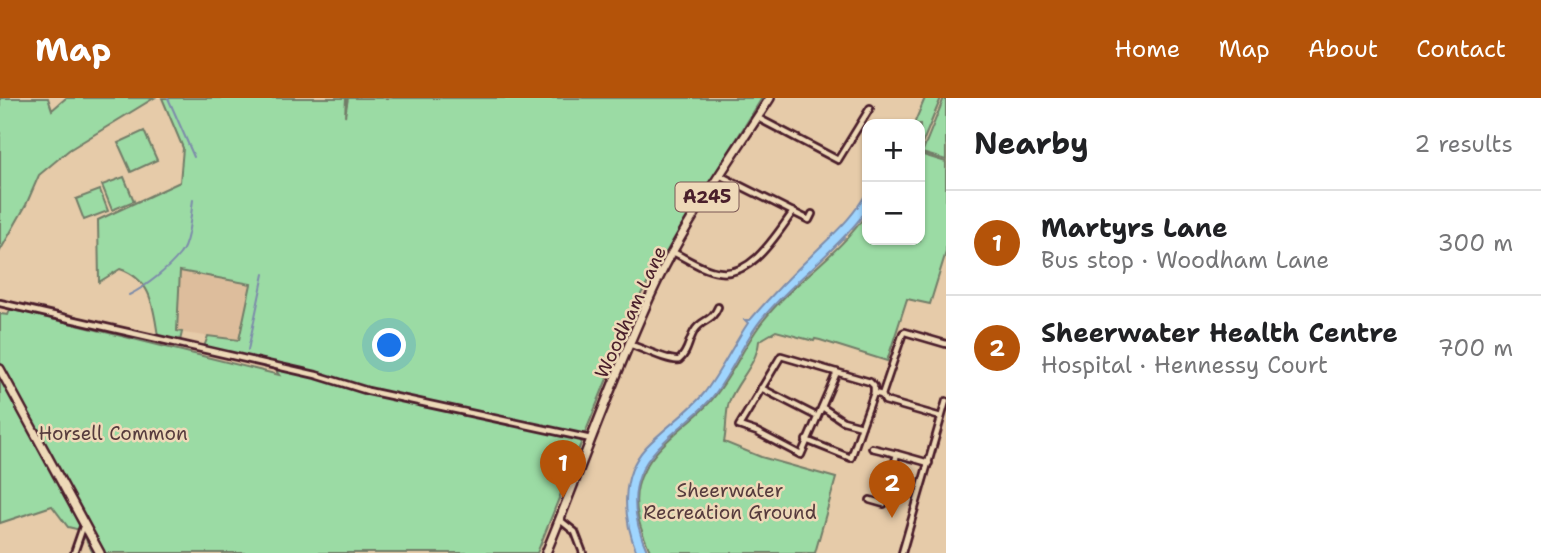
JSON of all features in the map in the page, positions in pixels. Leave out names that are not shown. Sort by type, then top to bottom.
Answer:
[{"type":"main road","name":"Woodham Lane","points":[[546,553],[654,288],[673,252],[770,98]]},
{"type":"main road","points":[[0,369],[100,553]]},
{"type":"street","points":[[758,118],[838,160],[870,108]]},
{"type":"street","points":[[721,176],[809,220],[811,214]]},
{"type":"street","points":[[673,252],[712,270],[726,273],[737,271],[766,247],[793,212]]},
{"type":"street","points":[[0,303],[316,375],[368,391],[576,436],[592,435]]},
{"type":"street","points":[[629,344],[672,361],[679,360],[686,353],[696,328],[714,316],[718,307]]},
{"type":"street","points":[[941,417],[885,401],[883,395],[900,336],[905,332],[946,344]]},
{"type":"street","points":[[806,440],[851,458],[874,393],[873,383],[837,372],[782,356],[738,426],[757,432],[801,455],[806,440],[816,416],[829,395],[837,372]]},
{"type":"street","points":[[761,388],[816,416]]},
{"type":"street","points":[[874,393],[883,395]]},
{"type":"street","points":[[902,553],[946,401]]},
{"type":"street","points":[[822,407],[843,421],[862,426]]},
{"type":"street","points":[[872,447],[929,463]]},
{"type":"street","points":[[870,500],[884,504],[897,454]]},
{"type":"street","points":[[560,520],[575,533],[583,553]]},
{"type":"street","points":[[74,553],[83,524]]},
{"type":"shaded area","points":[[180,271],[251,284],[239,341],[177,332]]},
{"type":"green space","points":[[0,98],[48,98],[52,110],[66,98],[154,98],[69,150],[39,175],[26,205],[0,251]]},
{"type":"green space","name":"Horsell Common","points":[[162,98],[346,98],[345,116],[348,98],[762,98],[641,294],[537,553],[93,553],[81,530],[68,527],[52,506],[0,523],[0,314],[8,315],[10,310],[28,313],[279,375],[269,361],[204,347],[208,336],[239,340],[251,284],[180,271],[177,331],[182,332],[180,341],[158,336],[149,295],[139,280],[131,274],[120,269],[99,282],[98,220],[180,182],[183,148]]},
{"type":"green space","points":[[925,98],[941,98],[925,137],[925,119],[916,119]]},
{"type":"green space","points":[[946,98],[946,160],[925,154],[925,146]]},
{"type":"green space","points":[[144,131],[157,160],[131,172],[118,143]]},
{"type":"green space","name":"Sheerwater Recreation Ground","points":[[925,156],[946,162],[946,252],[930,304],[907,299],[887,361],[820,340],[814,341],[776,331],[759,341],[755,357],[729,402],[724,442],[761,457],[836,478],[815,553],[651,553],[641,529],[636,503],[638,486],[650,461],[668,440],[718,393],[756,331],[775,307],[862,220],[862,245],[925,245]]},
{"type":"green space","points":[[124,177],[134,201],[112,210],[102,185]]},
{"type":"green space","points":[[100,190],[108,211],[84,220],[76,199]]},
{"type":"water","points":[[862,200],[862,216],[859,220],[836,246],[772,307],[754,330],[709,401],[661,444],[646,464],[637,485],[635,505],[638,525],[648,553],[637,553],[629,526],[626,498],[631,471],[637,458],[705,392],[748,323],[745,320],[750,320]]},
{"type":"waterway","points":[[168,98],[194,157]]},
{"type":"waterway","points":[[129,295],[157,277],[180,254],[188,236],[193,200]]},
{"type":"waterway","points":[[248,350],[264,274]]},
{"type":"place","name":"Martyrs Lane","points":[[563,498]]},
{"type":"place","name":"Sheerwater Health Centre","points":[[892,518]]}]
